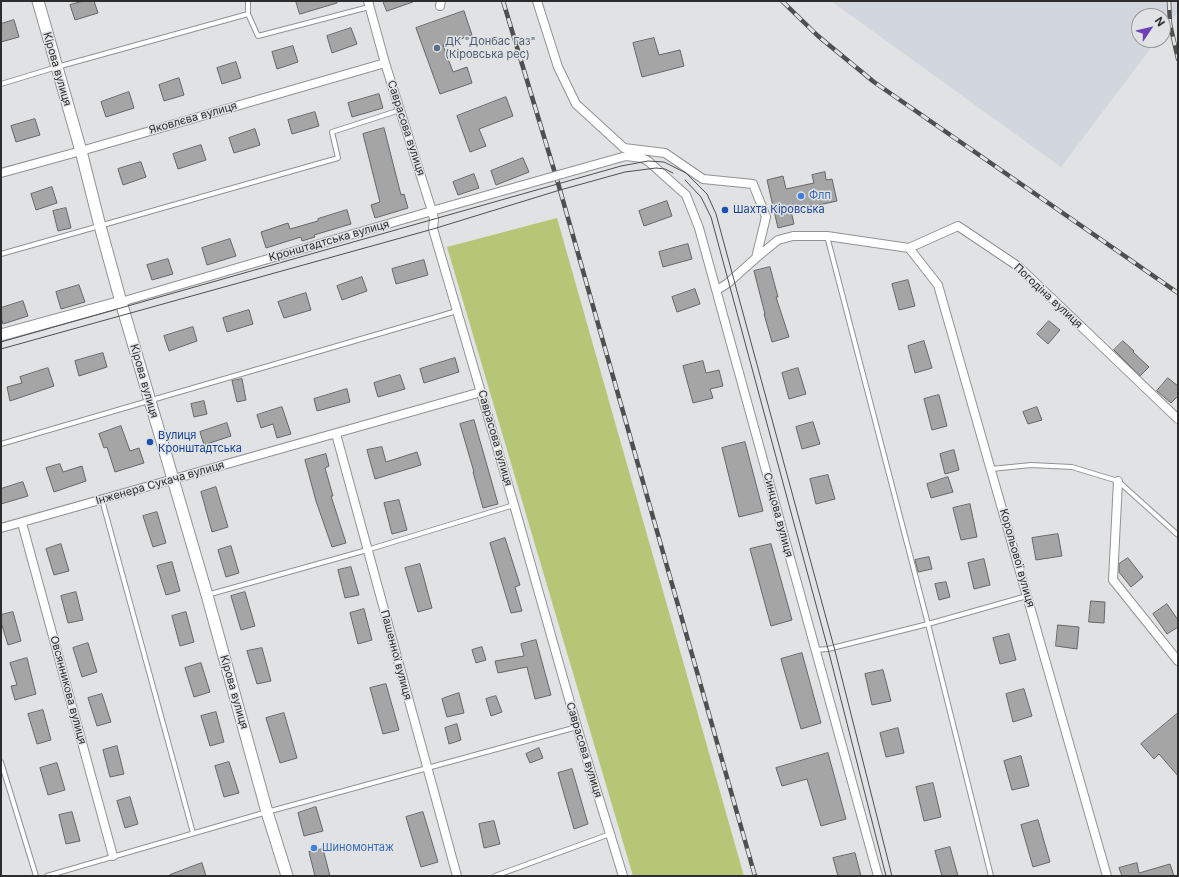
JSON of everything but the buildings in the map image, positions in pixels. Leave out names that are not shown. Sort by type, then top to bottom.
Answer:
[{"type":"main road","name":"Кірова вулиця","points":[[38,1],[81,151],[121,302],[207,595],[286,876]]},
{"type":"main road","name":"Кронштадтська вулиця","points":[[1,335],[121,302]]},
{"type":"street","points":[[537,1],[558,67],[576,104],[624,148],[665,153],[703,180],[753,184],[766,217],[756,258]]},
{"type":"street","name":"Саврасова вулиця","points":[[368,4],[432,211],[434,229],[457,311],[577,727],[623,876]]},
{"type":"street","name":"Яковлєва вулиця","points":[[1,173],[385,63]]},
{"type":"street","name":"Кронштадтська вулиця","points":[[121,302],[626,156],[642,158],[656,168]]},
{"type":"street","name":"Синцова вулиця","points":[[656,168],[686,195],[700,228],[878,876]]},
{"type":"street","name":"Погодіна вулиця","points":[[909,248],[958,226],[1019,267],[1178,419]]},
{"type":"street","points":[[717,290],[728,283],[778,240],[793,236],[827,236],[909,248]]},
{"type":"street","name":"Корольової вулиця","points":[[909,248],[938,285],[1106,876]]},
{"type":"street","name":"Інженера Сукача вулиця","points":[[1,528],[481,392]]},
{"type":"street","name":"Пашенної вулиця","points":[[336,434],[426,768],[457,876]]},
{"type":"street","points":[[1118,481],[1113,580],[1178,660]]},
{"type":"street","name":"Овсянникова вулиця","points":[[22,523],[113,856]]},
{"type":"lane","points":[[248,1],[248,14],[258,36],[368,4]]},
{"type":"lane","points":[[1,84],[248,14]]},
{"type":"lane","points":[[1,254],[338,158],[332,132],[400,110]]},
{"type":"lane","points":[[827,236],[928,624],[991,876]]},
{"type":"lane","points":[[1,444],[457,311]]},
{"type":"lane","points":[[991,469],[1031,465],[1072,467],[1118,481],[1178,535]]},
{"type":"lane","points":[[102,500],[194,833]]},
{"type":"lane","points":[[207,595],[367,550],[514,505]]},
{"type":"lane","points":[[815,650],[828,649],[928,624],[1027,596]]},
{"type":"lane","points":[[47,876],[267,812],[577,727]]},
{"type":"lane","points":[[1,762],[36,876]]},
{"type":"lane","points":[[495,876],[610,834]]},
{"type":"shaded area","points":[[831,1],[1178,1],[1178,12],[1171,21],[1171,8],[1131,8],[1131,48],[1151,48],[1061,167]]},
{"type":"green space","points":[[557,218],[744,876],[633,876],[447,247]]},
{"type":"tram line","points":[[1,342],[621,166],[648,161],[664,162],[686,173],[707,194],[716,214],[834,647],[892,876]]},
{"type":"tram line","points":[[1,349],[433,229],[560,190],[625,172],[656,168],[665,169],[673,173]]},
{"type":"tram line","points":[[685,180],[701,197],[711,217],[828,649],[886,876]]},
{"type":"railway","points":[[503,1],[558,183],[755,876]]},
{"type":"railway","points":[[782,1],[818,36],[874,82],[1178,293]]},
{"type":"railway","points":[[1169,1],[1170,24],[1178,59]]},
{"type":"place","name":"ДК \"Донбас Газ\" (Кіровська рес)","points":[[437,48]]},
{"type":"place","name":"Флп","points":[[801,196]]},
{"type":"place","name":"Шахта Кіровська","points":[[725,210]]},
{"type":"place","name":"Вулиця Кронштадтська","points":[[150,442]]},
{"type":"place","name":"Шиномонтаж","points":[[314,848]]}]
